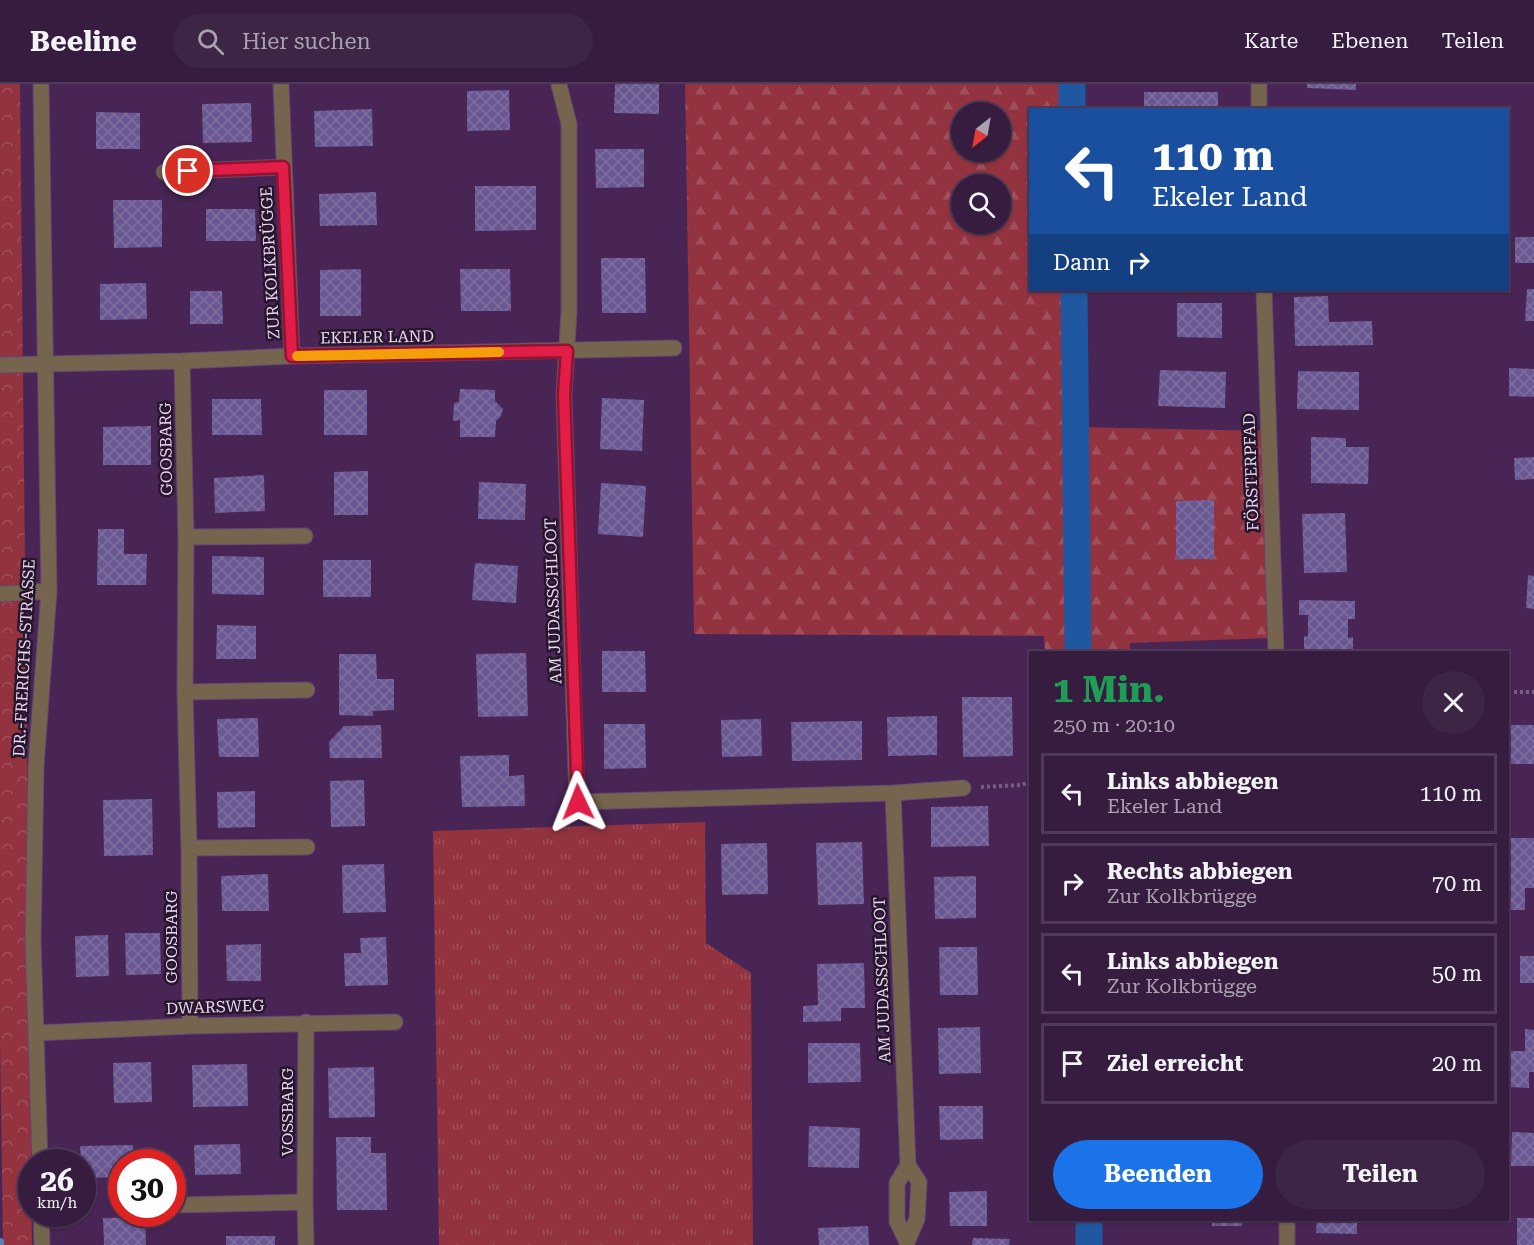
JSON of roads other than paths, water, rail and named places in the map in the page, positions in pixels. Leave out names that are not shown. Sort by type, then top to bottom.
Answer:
[{"type":"street","name":"DR.-FRERICHS-STRASSE","points":[[40,1149],[33,941],[36,765],[49,591],[41,84]]},
{"type":"street","name":"ZUR KOLKBRÜGGE","points":[[280,84],[292,356]]},
{"type":"street","points":[[1259,84],[1259,108]]},
{"type":"street","name":"AM JUDASSCHLOOT","points":[[560,85],[569,124],[569,312],[564,394],[578,802],[893,793],[963,788]]},
{"type":"street","name":"ZUR KOLKBRÜGGE","points":[[164,172],[283,167]]},
{"type":"street","name":"FÖRSTERPFAD","points":[[1264,291],[1276,651]]},
{"type":"street","name":"EKELER LAND","points":[[0,365],[674,348]]},
{"type":"street","name":"GOOSBARG","points":[[182,361],[186,537],[185,692],[190,1026]]},
{"type":"street","points":[[186,537],[305,536]]},
{"type":"street","points":[[0,594],[49,591]]},
{"type":"street","points":[[185,692],[307,690]]},
{"type":"street","name":"AM JUDASSCHLOOT","points":[[893,793],[908,1165],[919,1182],[917,1219],[907,1243]]},
{"type":"street","points":[[189,848],[307,848]]},
{"type":"street","name":"DWARSWEG","points":[[36,1033],[306,1022],[395,1022]]},
{"type":"street","name":"VOSSBARG","points":[[306,1022],[306,1245]]},
{"type":"street","name":"AM JUDASSCHLOOT","points":[[907,1243],[897,1221],[897,1182],[908,1165]]},
{"type":"street","points":[[186,1205],[305,1202]]},
{"type":"street","points":[[1287,1221],[1287,1245]]},
{"type":"street","points":[[41,1227],[42,1245]]},
{"type":"waterway","points":[[1072,84],[1072,108]]},
{"type":"waterway","points":[[1074,291],[1078,651]]},
{"type":"waterway","points":[[1089,1221],[1089,1245]]}]
